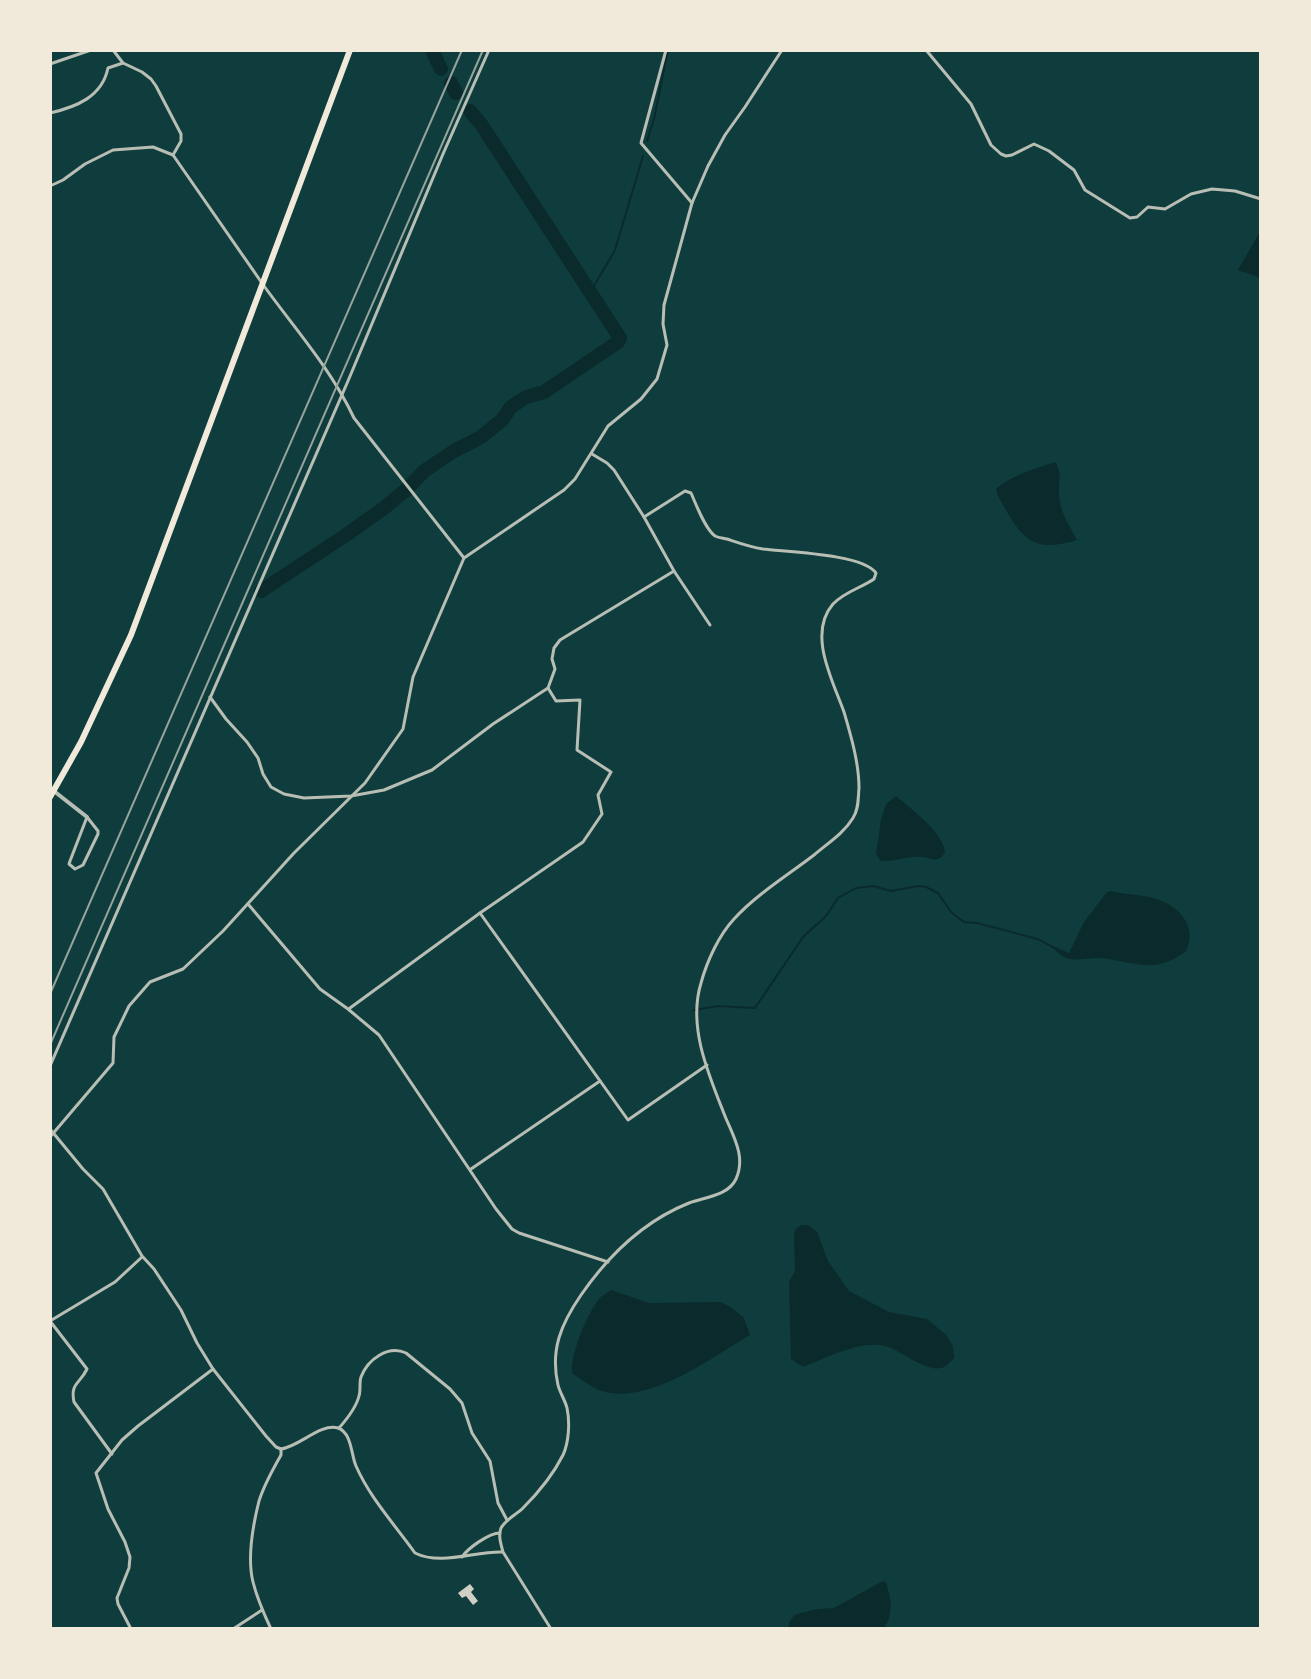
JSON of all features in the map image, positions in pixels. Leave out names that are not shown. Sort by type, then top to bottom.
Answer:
[{"type":"highway","points":[[51,792],[81,742],[131,635],[350,50]]},
{"type":"street","points":[[50,64],[91,50]]},
{"type":"street","points":[[113,50],[123,63],[142,72],[156,86],[181,134],[181,141],[173,155]]},
{"type":"street","points":[[50,1066],[343,394],[489,50]]},
{"type":"street","points":[[666,50],[641,143],[692,203]]},
{"type":"street","points":[[503,1552],[462,1557],[423,1557],[415,1553],[365,1485],[349,1441],[339,1428],[319,1431],[287,1448],[276,1447],[213,1369],[181,1310],[142,1256],[103,1189],[51,1133],[113,1063],[114,1037],[129,1006],[150,982],[183,969],[365,783],[403,729],[413,677],[464,558],[564,490],[575,479],[608,426],[641,399],[657,379],[667,345],[663,324],[664,305],[692,203],[725,135],[782,50]]},
{"type":"street","points":[[926,50],[971,104],[991,145],[1001,154],[1012,155],[1034,144],[1040,146],[1074,170],[1085,190],[1130,218],[1137,217],[1148,207],[1165,209],[1200,190],[1235,191],[1261,199]]},
{"type":"street","points":[[50,113],[83,103],[96,92],[108,68],[123,63]]},
{"type":"street","points":[[50,186],[113,150],[153,147],[173,155],[262,283],[321,361],[343,394],[354,418],[464,558]]},
{"type":"street","points":[[592,454],[614,470],[710,625]]},
{"type":"street","points":[[551,1629],[503,1552],[499,1540],[507,1520],[521,1510],[551,1477],[564,1452],[568,1430],[567,1408],[558,1386],[555,1361],[560,1330],[579,1298],[632,1238],[667,1213],[718,1195],[737,1177],[741,1162],[739,1148],[699,1039],[696,1003],[701,981],[722,935],[749,906],[841,833],[855,815],[858,802],[859,778],[850,732],[825,663],[821,641],[826,616],[834,603],[863,587],[874,579],[876,573],[869,566],[853,561],[763,549],[715,536],[701,516],[691,493],[685,491],[644,517]]},
{"type":"street","points":[[210,697],[253,750],[271,787],[284,794],[304,798],[351,796],[384,790],[432,770],[548,688],[555,669],[552,659],[554,648],[560,640],[674,571]]},
{"type":"street","points":[[348,1009],[583,842],[602,814],[598,795],[611,772],[577,750],[580,700],[556,701],[548,688]]},
{"type":"street","points":[[51,792],[87,817],[98,831],[83,865],[75,869],[69,864],[87,817]]},
{"type":"street","points":[[248,904],[320,989],[379,1035],[512,1229],[608,1262]]},
{"type":"street","points":[[480,913],[628,1120],[707,1065]]},
{"type":"street","points":[[470,1170],[600,1081]]},
{"type":"street","points":[[112,1454],[74,1402],[74,1386],[87,1369],[50,1321],[115,1282],[142,1256]]},
{"type":"street","points":[[339,1428],[359,1397],[361,1377],[369,1364],[389,1350],[398,1349],[406,1353],[450,1389],[462,1403],[472,1433],[490,1461],[498,1503],[507,1520]]},
{"type":"street","points":[[131,1629],[117,1598],[130,1557],[96,1473],[122,1440],[213,1369]]},
{"type":"street","points":[[271,1629],[252,1580],[252,1542],[260,1499],[281,1449]]},
{"type":"street","points":[[462,1557],[494,1533],[500,1533]]},
{"type":"street","points":[[233,1629],[262,1610]]},
{"type":"water","points":[[1261,230],[1261,278],[1238,270]]},
{"type":"water","points":[[1055,462],[1060,474],[1061,507],[1077,540],[1044,545],[1021,532],[996,489],[1016,476]]},
{"type":"water","points":[[896,796],[939,837],[945,852],[942,857],[935,860],[913,857],[881,861],[876,854],[881,820],[886,804]]},
{"type":"water","points":[[1111,891],[1153,898],[1173,907],[1186,921],[1189,930],[1186,951],[1166,962],[1148,965],[1103,958],[1070,959],[1044,942],[1069,953],[1084,922]]},
{"type":"water","points":[[808,1225],[817,1232],[828,1261],[849,1291],[889,1312],[927,1319],[946,1335],[953,1346],[954,1358],[944,1367],[929,1367],[888,1347],[872,1345],[841,1352],[803,1367],[791,1359],[789,1282],[795,1271],[794,1234],[796,1228]]},
{"type":"water","points":[[611,1290],[649,1303],[721,1302],[744,1318],[750,1335],[661,1385],[623,1394],[601,1391],[572,1373],[572,1365],[590,1313],[600,1298]]},
{"type":"water","points":[[886,1582],[891,1606],[884,1629],[788,1629],[794,1615],[834,1608]]},
{"type":"building","points":[[470,1584],[474,1589],[471,1592],[478,1601],[473,1605],[466,1596],[462,1598],[458,1593]]},
{"type":"waterway","points":[[432,50],[441,69]]},
{"type":"waterway","points":[[647,141],[668,50]]},
{"type":"waterway","points":[[451,83],[456,93]]},
{"type":"waterway","points":[[261,591],[384,508],[424,471],[481,437],[502,420],[511,407],[526,397],[544,392],[620,338],[470,111]]},
{"type":"waterway","points":[[590,293],[615,250],[643,156]]},
{"type":"waterway","points":[[694,1010],[718,1006],[755,1008],[803,937],[826,916],[838,898],[856,888],[873,886],[891,891],[926,887],[938,893],[951,912],[964,922],[1030,937],[1052,947]]},
{"type":"railway","points":[[50,994],[462,50]]},
{"type":"railway","points":[[50,1045],[483,50]]}]
